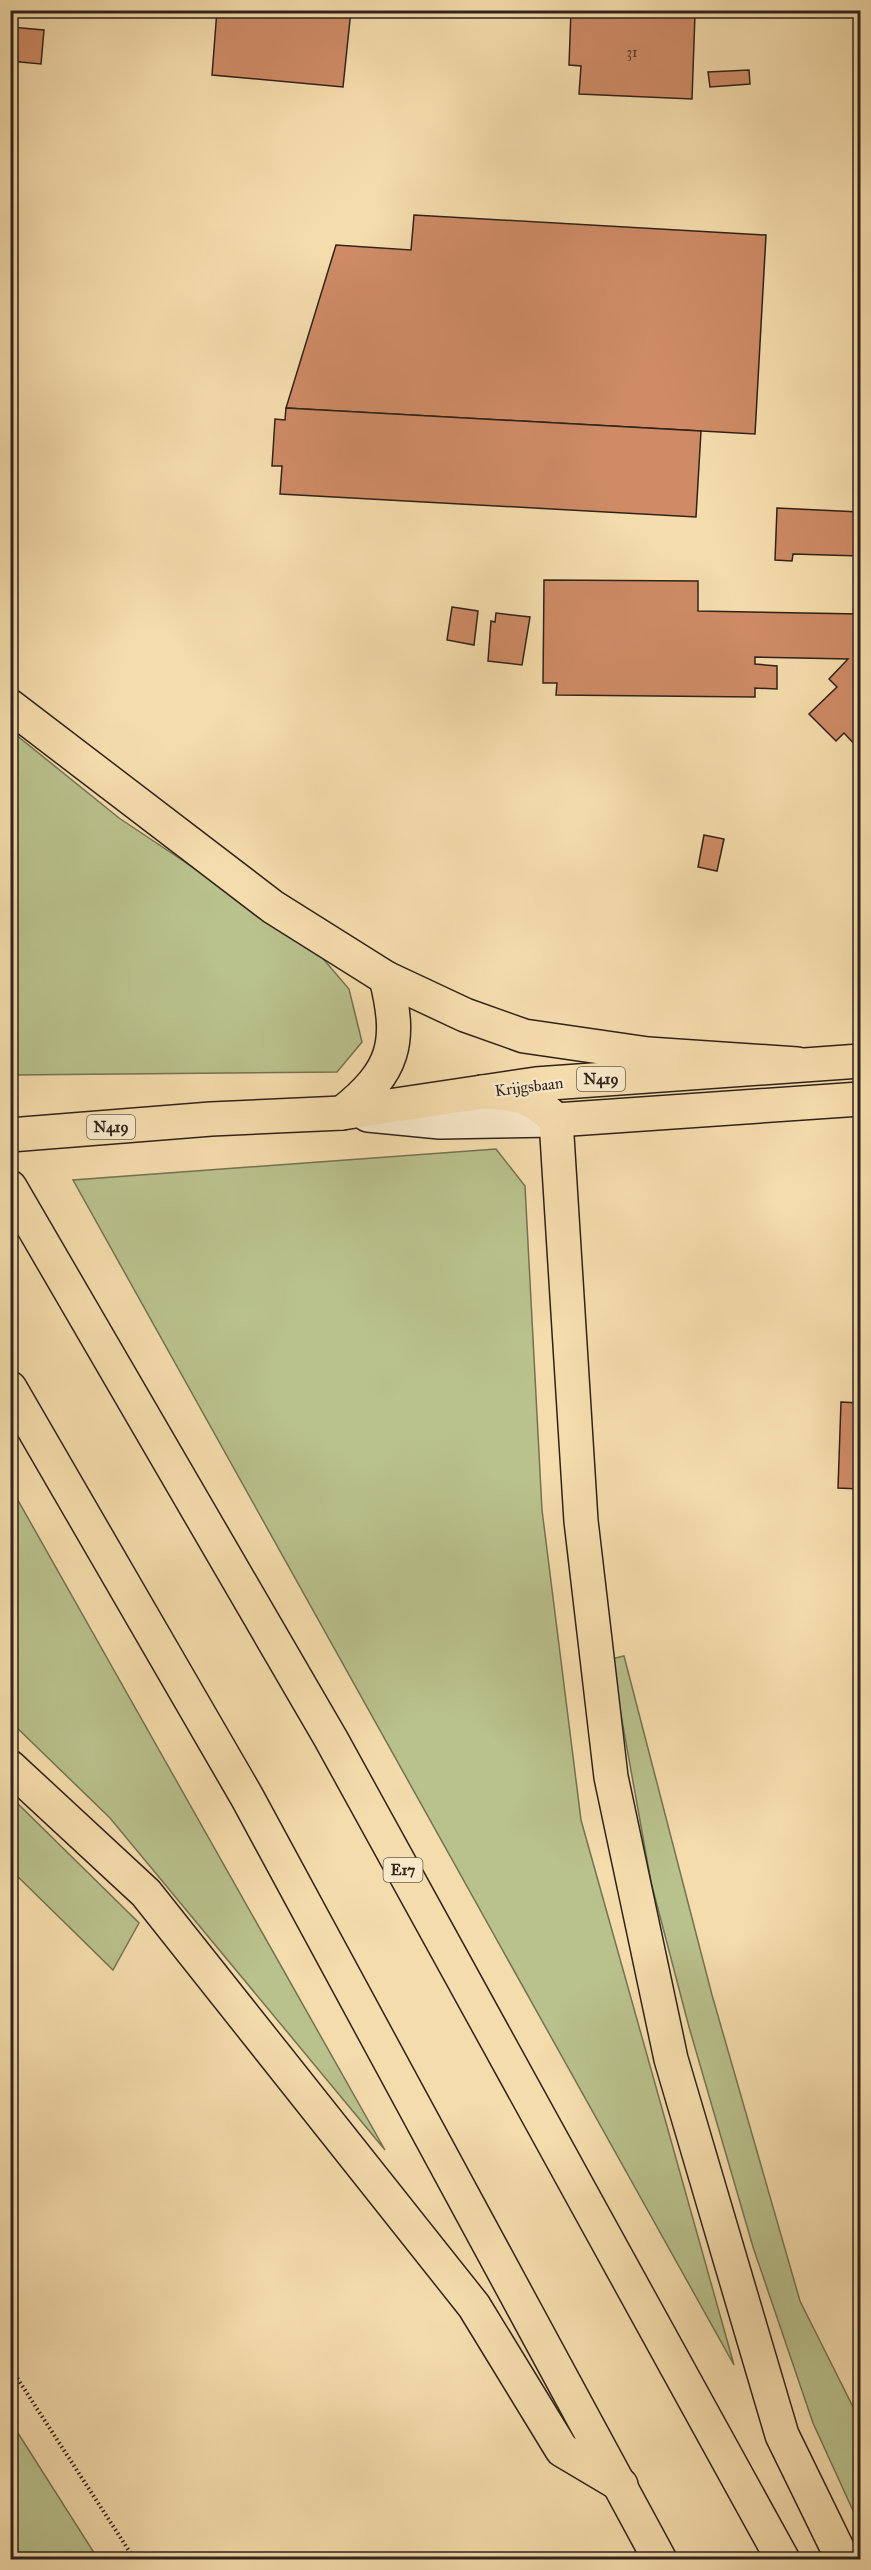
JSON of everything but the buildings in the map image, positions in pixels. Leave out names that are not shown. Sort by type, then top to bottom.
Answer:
[{"type":"main road","points":[[10,706],[273,907],[386,978],[465,1015],[524,1036],[648,1054],[797,1064]]},
{"type":"main road","points":[[342,1113],[370,1091],[387,1063],[395,1034],[392,1002],[386,978]]},
{"type":"main road","name":"Krijgsbaan","points":[[10,1135],[211,1119],[342,1113],[536,1084],[861,1061]]},
{"type":"main road","points":[[482,1092],[516,1094],[538,1102],[556,1120],[581,1521],[611,1777],[671,2059],[782,2435],[843,2559]]},
{"type":"main road","name":"Krijgsbaan","points":[[342,1113],[440,1122],[556,1120],[861,1099]]},
{"type":"main road","name":"E17","points":[[10,1187],[331,1739],[783,2559]]},
{"type":"main road","points":[[10,1388],[247,1797],[660,2559]]},
{"type":"main road","points":[[10,1767],[146,1893],[474,2306],[562,2450],[621,2485]]},
{"type":"path","points":[[10,2367],[135,2559]]},
{"type":"green space","points":[[10,730],[119,818],[314,948],[349,989],[362,1042],[337,1072],[11,1075]]},
{"type":"green space","points":[[496,1149],[525,1186],[542,1510],[581,1820],[734,2365],[73,1180]]},
{"type":"green space","points":[[11,1488],[385,2150],[110,1818],[11,1722]]},
{"type":"green space","points":[[624,1656],[712,1995],[800,2301],[860,2421],[860,2526],[813,2423],[753,2247],[689,2027],[651,1882],[611,1659]]},
{"type":"green space","points":[[10,1796],[139,1923],[113,1970],[11,1870]]},
{"type":"green space","points":[[11,2422],[98,2559],[11,2559]]}]
